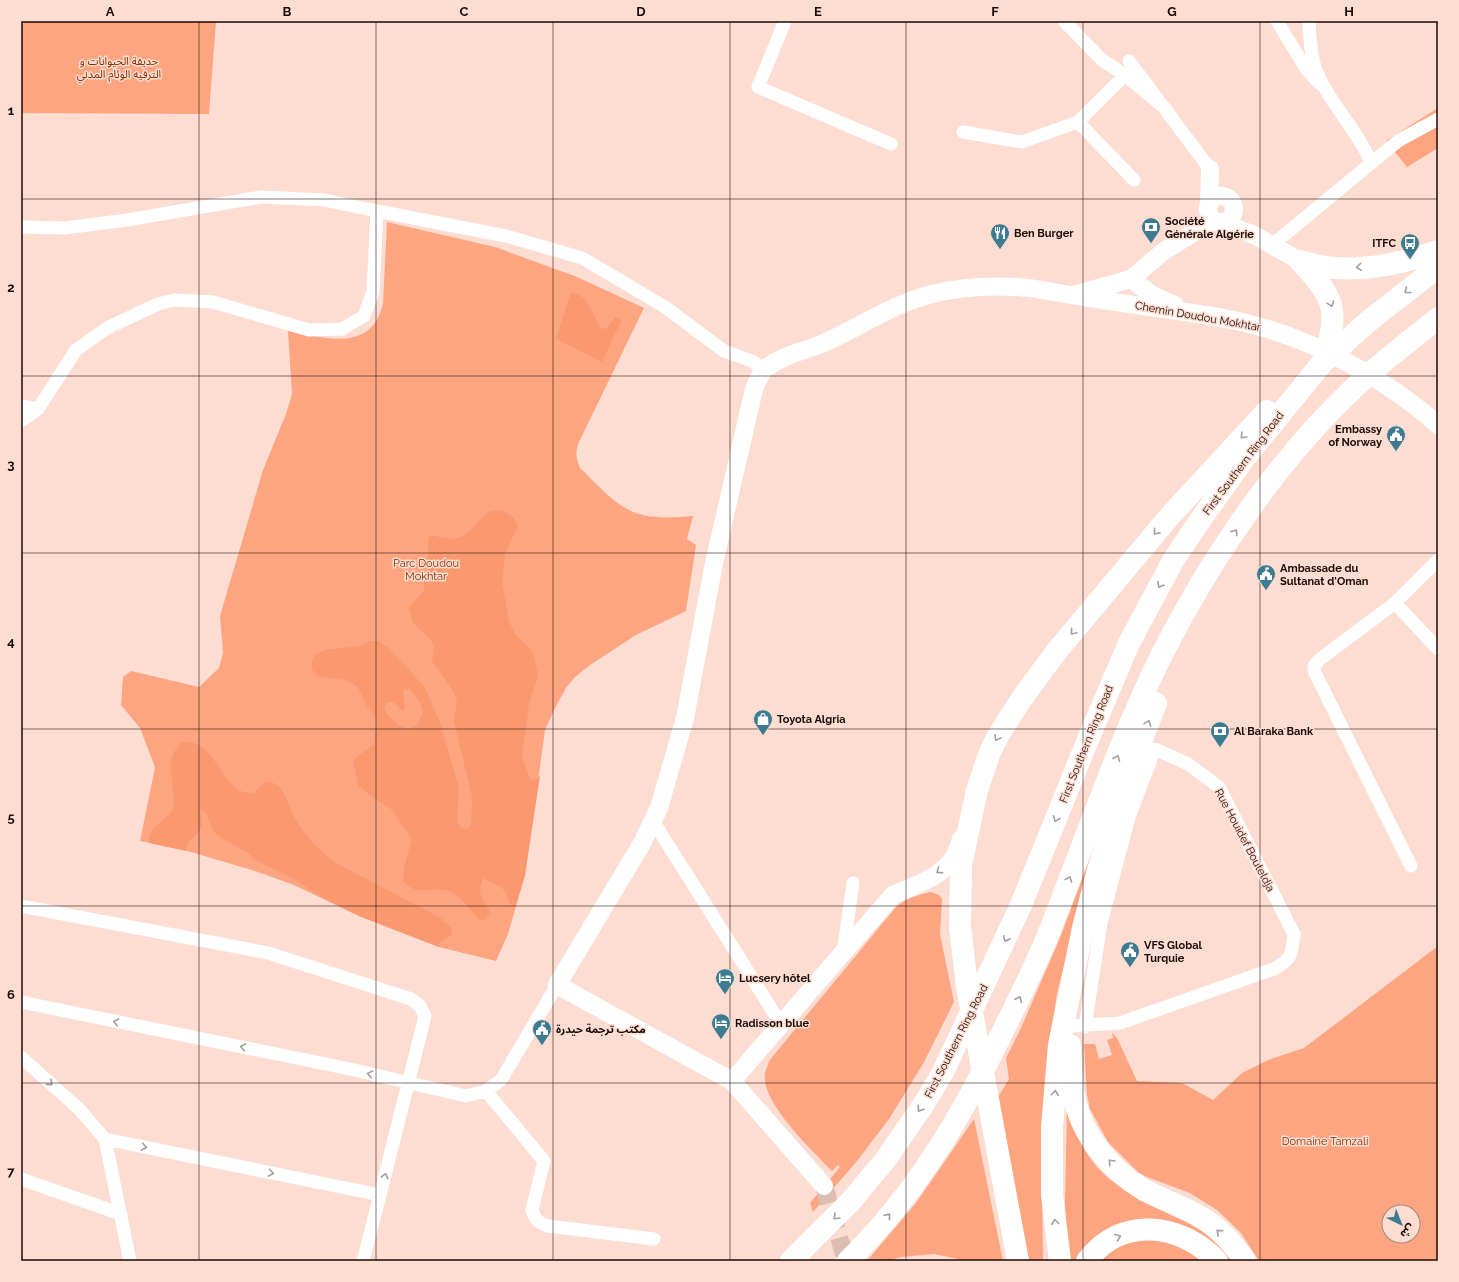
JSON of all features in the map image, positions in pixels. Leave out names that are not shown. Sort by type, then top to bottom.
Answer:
[{"type":"highway","points":[[1300,261],[1318,267],[1346,268],[1406,262],[1438,252]]},
{"type":"highway","points":[[1018,1261],[967,986],[960,927],[961,865],[970,814],[984,768],[998,736],[1020,701],[1056,652],[1169,517],[1238,440],[1286,393],[1323,362],[1332,330],[1332,307],[1325,290],[1300,261]]},
{"type":"highway","name":"First Southern Ring Road","points":[[791,1261],[820,1234],[851,1201],[886,1159],[905,1133],[942,1072],[960,1038],[1021,905],[1116,673],[1143,614],[1174,559],[1243,460],[1323,362],[1370,320],[1438,267]]},
{"type":"highway","points":[[848,1261],[863,1246],[906,1193],[929,1162],[970,1098],[1002,1034],[1045,941],[1089,827],[1150,680],[1188,606],[1220,554],[1276,475],[1332,410],[1377,368],[1438,318]]},
{"type":"highway","points":[[1060,1261],[1052,1195],[1052,1127],[1059,1045],[1083,928],[1098,870],[1133,762],[1190,621],[1220,554]]},
{"type":"highway","points":[[1083,928],[1071,1008],[1078,1027],[1070,1043],[1075,1101],[1082,1122],[1099,1150],[1121,1173],[1143,1189],[1202,1218],[1221,1233],[1245,1261]]},
{"type":"highway","points":[[1088,1261],[1100,1247],[1112,1239],[1146,1229],[1163,1230],[1181,1235],[1203,1248],[1216,1261]]},
{"type":"street","points":[[785,21],[758,87],[891,144]]},
{"type":"street","points":[[1064,21],[1102,60],[1124,75],[1166,109]]},
{"type":"street","points":[[1277,21],[1306,69],[1327,91]]},
{"type":"street","points":[[1309,21],[1311,48],[1316,69],[1327,91],[1365,147],[1371,162]]},
{"type":"street","points":[[1129,61],[1210,169],[1218,209],[1254,235],[1300,261]]},
{"type":"street","points":[[963,132],[1022,142],[1078,122],[1124,75]]},
{"type":"street","points":[[1272,245],[1398,141],[1438,119]]},
{"type":"street","points":[[1078,122],[1134,180]]},
{"type":"street","points":[[21,227],[64,228],[127,220],[261,197],[324,200],[506,236],[582,258],[665,307],[724,351],[752,361],[764,369],[754,389],[720,534],[685,718],[666,786],[653,821],[501,1080],[486,1090],[466,1096],[21,1002]]},
{"type":"street","points":[[1072,296],[1131,279],[1164,251],[1187,236],[1218,209]]},
{"type":"street","points":[[21,421],[38,409],[76,350],[107,328],[158,304],[174,300],[213,302],[309,330],[342,328],[364,316],[374,292],[377,211]]},
{"type":"street","points":[[1131,279],[1152,295],[1198,314]]},
{"type":"street","name":"Chemin Doudou Mokhtar","points":[[764,369],[780,358],[819,345],[903,303],[926,296],[975,287],[1005,286],[1030,288],[1072,296],[1198,314],[1247,323],[1284,334],[1352,366],[1432,417]]},
{"type":"street","points":[[21,406],[38,409]]},
{"type":"street","points":[[1411,866],[1315,673],[1314,666],[1320,659],[1395,603],[1438,560]]},
{"type":"street","points":[[1395,603],[1438,649]]},
{"type":"street","name":"Rue Houidef Bouteldja","points":[[1155,749],[1188,764],[1219,787],[1294,934],[1292,952],[1288,961],[1274,969],[1120,1023],[1078,1027],[1101,923],[1129,817],[1155,749]]},
{"type":"street","points":[[732,1081],[893,895],[917,885],[946,866],[954,856],[970,814]]},
{"type":"street","points":[[653,821],[781,1024]]},
{"type":"street","points":[[843,953],[852,884]]},
{"type":"street","points":[[21,906],[268,953],[411,999],[420,1006],[425,1016],[363,1261]]},
{"type":"street","points":[[557,985],[732,1081],[824,1186]]},
{"type":"street","points":[[21,1057],[79,1109],[105,1139],[130,1261]]},
{"type":"street","points":[[486,1090],[544,1161],[532,1210],[534,1218],[539,1223],[548,1226],[654,1239]]},
{"type":"street","points":[[105,1139],[380,1195]]},
{"type":"street","points":[[21,1179],[121,1214]]},
{"type":"green space","name":"حديقة الحيوانات و الترفيه الوئام المدني","points":[[21,21],[216,21],[209,114],[21,113]]},
{"type":"green space","points":[[1438,108],[1438,148],[1407,167],[1386,141]]},
{"type":"green space","name":"Parc Doudou Mokhtar","points":[[387,222],[495,247],[577,277],[644,308],[579,442],[576,455],[580,468],[609,496],[625,508],[643,515],[655,517],[693,516],[687,539],[696,545],[686,611],[636,635],[590,665],[575,677],[566,688],[545,730],[525,875],[508,934],[496,961],[439,947],[359,916],[294,885],[255,871],[174,847],[140,841],[155,767],[140,728],[121,705],[123,677],[131,671],[199,687],[219,668],[223,653],[220,616],[263,470],[286,414],[292,394],[288,331],[317,337],[345,338],[357,336],[368,330],[377,320],[383,304]]},
{"type":"green space","points":[[1091,856],[1057,994],[1052,1028],[1042,1183],[1043,1261],[1026,1261],[997,1099],[1009,1079],[1006,1058],[1021,1028],[1060,938]]},
{"type":"green space","points":[[931,892],[939,895],[942,899],[940,934],[954,1002],[923,1064],[889,1119],[857,1161],[813,1212],[810,1203],[840,1167],[838,1165],[832,1171],[801,1139],[779,1111],[771,1098],[766,1085],[765,1073],[769,1061],[896,907],[913,897]]},
{"type":"green space","name":"Domaine Tamzali","points":[[1438,946],[1438,1261],[1259,1261],[1241,1233],[1217,1210],[1190,1193],[1147,1177],[1138,1172],[1108,1142],[1090,1109],[1087,1095],[1084,1044],[1095,1044],[1099,1059],[1112,1055],[1107,1040],[1113,1038],[1112,1033],[1117,1038],[1137,1081],[1182,1083],[1213,1100],[1242,1073],[1268,1060],[1304,1048]]},
{"type":"green space","points":[[1067,1107],[1082,1144],[1090,1158],[1100,1170],[1112,1181],[1142,1199],[1199,1224],[1234,1261],[1224,1261],[1166,1222],[1079,1261],[1068,1261],[1065,1204]]},
{"type":"green space","points":[[974,1119],[1003,1261],[967,1261],[934,1254],[901,1257],[887,1261],[867,1261],[916,1203]]},
{"type":"green space","points":[[1162,1236],[1207,1261],[1097,1261],[1115,1246]]},
{"type":"shaded area","points":[[572,293],[583,298],[587,302],[601,329],[607,328],[615,317],[618,317],[621,321],[602,362],[556,339],[570,295]]},
{"type":"shaded area","points":[[490,511],[504,511],[513,518],[518,526],[505,554],[502,581],[509,622],[516,635],[533,652],[538,675],[529,704],[522,756],[530,779],[533,781],[540,776],[525,875],[515,908],[512,906],[503,889],[483,878],[480,893],[490,912],[486,919],[480,921],[455,894],[439,889],[415,889],[403,881],[404,868],[412,839],[391,809],[372,797],[358,785],[353,760],[374,744],[377,719],[365,703],[358,687],[346,680],[318,676],[313,671],[311,665],[315,655],[324,650],[361,646],[370,641],[378,641],[387,647],[406,666],[425,688],[441,725],[459,789],[457,820],[460,827],[466,829],[471,826],[472,797],[454,721],[457,701],[452,689],[432,661],[434,645],[430,639],[413,623],[409,608],[424,590],[424,582],[428,565],[428,539],[432,535],[443,538],[452,538],[466,534]],"holes":[[[404,689],[410,689],[421,704],[423,712],[417,726],[407,729],[393,720],[384,707],[387,702],[393,702],[403,711],[405,708],[403,695]]]},
{"type":"shaded area","points":[[183,742],[195,743],[205,749],[234,786],[243,792],[254,793],[264,782],[271,782],[276,785],[283,792],[292,813],[301,828],[311,841],[323,852],[336,863],[439,917],[451,927],[452,932],[450,936],[439,943],[439,947],[359,916],[327,900],[290,877],[255,860],[248,853],[220,837],[214,832],[206,813],[202,810],[200,812],[202,821],[201,827],[190,840],[186,851],[149,843],[152,831],[170,814],[173,809],[174,803],[171,762],[177,748]]},
{"type":"tunnel","points":[[824,1186],[846,1261]]},
{"type":"place","name":"Société Générale Algérie","points":[[1151,244]]},
{"type":"place","name":"Ben Burger","points":[[1000,250]]},
{"type":"place","name":"ITFC","points":[[1410,260]]},
{"type":"place","name":"Embassy of Norway","points":[[1396,452]]},
{"type":"place","name":"Ambassade du Sultanat d'Oman","points":[[1266,591]]},
{"type":"place","name":"Toyota Algria","points":[[763,736]]},
{"type":"place","name":"Al Baraka Bank","points":[[1220,748]]},
{"type":"place","name":"VFS Global Turquie","points":[[1130,968]]},
{"type":"place","name":"Lucsery hôtel","points":[[725,995]]},
{"type":"place","name":"Radisson blue","points":[[721,1040]]},
{"type":"place","name":"مكتب ترجمة حيدرة","points":[[542,1046]]}]
